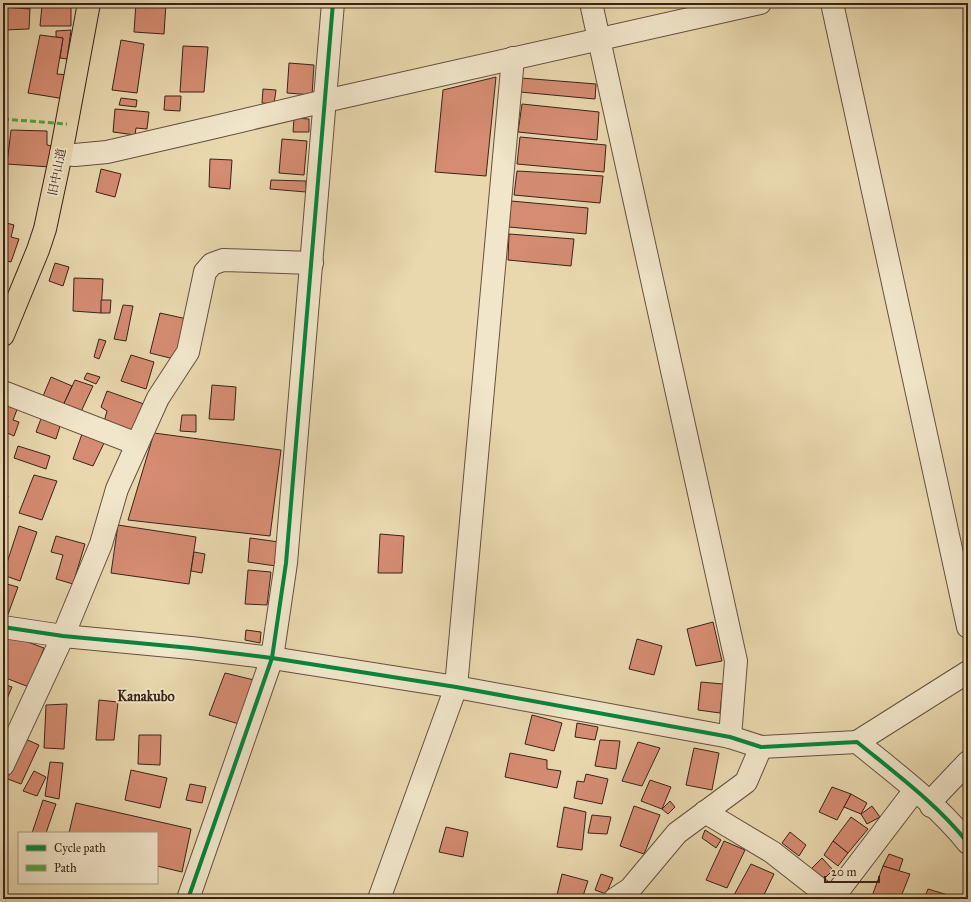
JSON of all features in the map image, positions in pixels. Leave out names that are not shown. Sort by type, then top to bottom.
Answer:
[{"type":"main road","name":"旧中山道","points":[[5,325],[38,250],[45,229],[61,154],[89,3]]},
{"type":"street","points":[[188,899],[272,658],[286,563],[333,3]]},
{"type":"street","points":[[591,3],[736,661],[730,737]]},
{"type":"street","points":[[61,154],[75,156],[106,152],[513,58],[760,3]]},
{"type":"street","points":[[832,3],[968,627]]},
{"type":"street","points":[[379,899],[456,687],[513,58]]},
{"type":"street","points":[[3,765],[63,636],[101,544],[118,489],[137,444],[158,398],[188,352],[197,314],[203,277],[208,267],[217,261],[223,260],[312,263]]},
{"type":"street","points":[[3,392],[137,444]]},
{"type":"street","points":[[3,628],[63,636],[191,648],[272,658],[456,687],[730,737],[761,747],[857,742],[968,672]]},
{"type":"street","points":[[857,742],[901,777],[956,828],[968,843]]},
{"type":"street","points":[[615,899],[630,889],[677,832],[746,782],[761,747]]},
{"type":"street","points":[[931,806],[931,801],[968,762]]},
{"type":"street","points":[[705,812],[772,852],[832,899],[915,790]]},
{"type":"building","points":[[4,3],[30,3],[30,9],[4,7]]},
{"type":"building","points":[[136,3],[166,3],[164,34],[134,32]]},
{"type":"building","points":[[42,5],[71,5],[71,26],[40,26]]},
{"type":"building","points":[[4,7],[30,9],[29,29],[4,30]]},
{"type":"building","points":[[71,30],[67,59],[60,58],[63,38],[56,37],[56,31]]},
{"type":"building","points":[[40,35],[63,38],[57,74],[69,75],[65,99],[28,93]]},
{"type":"building","points":[[121,40],[144,44],[137,93],[112,90]]},
{"type":"building","points":[[183,46],[208,47],[204,92],[180,92]]},
{"type":"building","points":[[289,63],[314,65],[312,95],[287,93]]},
{"type":"building","points":[[496,77],[486,176],[435,172],[443,90]]},
{"type":"building","points":[[521,78],[596,84],[595,99],[520,92]]},
{"type":"building","points":[[263,89],[276,90],[274,104],[262,103]]},
{"type":"building","points":[[165,96],[181,96],[180,111],[164,110]]},
{"type":"building","points":[[121,98],[137,100],[136,107],[119,105]]},
{"type":"building","points":[[522,104],[599,112],[597,140],[518,132]]},
{"type":"building","points":[[115,109],[149,112],[147,129],[136,128],[135,135],[113,132]]},
{"type":"building","points":[[294,118],[309,119],[309,132],[293,132]]},
{"type":"building","points":[[11,130],[47,131],[47,145],[52,146],[50,167],[7,164]]},
{"type":"building","points":[[520,137],[606,145],[604,172],[517,164]]},
{"type":"building","points":[[282,139],[307,141],[304,175],[279,173]]},
{"type":"building","points":[[210,159],[232,160],[230,189],[209,187]]},
{"type":"building","points":[[101,169],[121,174],[115,197],[96,192]]},
{"type":"building","points":[[517,171],[603,176],[600,203],[514,195]]},
{"type":"building","points":[[271,180],[306,181],[306,192],[270,189]]},
{"type":"building","points":[[511,201],[588,208],[586,234],[509,227]]},
{"type":"building","points":[[3,222],[14,225],[11,237],[19,239],[11,262],[3,260]]},
{"type":"building","points":[[509,234],[574,239],[571,266],[508,260]]},
{"type":"building","points":[[55,263],[69,267],[63,286],[49,281]]},
{"type":"building","points":[[74,278],[103,279],[101,313],[73,311]]},
{"type":"building","points":[[101,300],[111,300],[110,313],[101,313]]},
{"type":"building","points":[[123,305],[133,306],[126,341],[114,339]]},
{"type":"building","points":[[160,313],[187,319],[178,360],[150,353]]},
{"type":"building","points":[[99,339],[106,341],[99,359],[94,357]]},
{"type":"building","points":[[131,355],[154,362],[146,389],[121,381]]},
{"type":"building","points":[[87,373],[100,377],[96,384],[84,379]]},
{"type":"building","points":[[51,377],[72,386],[61,410],[41,401]]},
{"type":"building","points":[[75,380],[93,386],[78,418],[61,410]]},
{"type":"building","points":[[212,385],[236,387],[234,420],[209,419]]},
{"type":"building","points":[[107,391],[144,404],[130,436],[103,425],[107,411],[101,407]]},
{"type":"building","points":[[3,400],[18,407],[13,420],[19,422],[14,436],[3,431]]},
{"type":"building","points":[[182,415],[196,415],[196,432],[180,431]]},
{"type":"building","points":[[42,416],[61,423],[56,439],[36,432]]},
{"type":"building","points":[[154,433],[281,450],[270,536],[128,520]]},
{"type":"building","points":[[82,434],[105,441],[93,466],[73,459]]},
{"type":"building","points":[[18,446],[50,456],[46,469],[14,458]]},
{"type":"building","points":[[34,475],[57,481],[42,520],[19,513]]},
{"type":"building","points":[[3,495],[8,496],[3,509]]},
{"type":"building","points":[[118,525],[196,537],[189,584],[111,573]]},
{"type":"building","points":[[19,526],[37,532],[20,581],[3,575]]},
{"type":"building","points":[[380,534],[404,536],[402,573],[378,573]]},
{"type":"building","points":[[56,536],[85,544],[73,584],[56,579],[63,555],[51,552]]},
{"type":"building","points":[[250,538],[279,542],[276,566],[248,562]]},
{"type":"building","points":[[194,552],[205,554],[202,573],[191,571]]},
{"type":"building","points":[[248,570],[271,572],[267,605],[245,604]]},
{"type":"building","points":[[3,583],[18,587],[7,617],[3,616]]},
{"type":"building","points":[[713,622],[722,661],[696,666],[687,629]]},
{"type":"building","points":[[246,630],[261,632],[260,643],[245,640]]},
{"type":"building","points":[[6,634],[44,648],[29,687],[3,677],[3,642]]},
{"type":"building","points":[[637,639],[662,646],[654,675],[629,669]]},
{"type":"building","points":[[225,673],[254,680],[239,724],[209,715]]},
{"type":"building","points":[[701,682],[723,684],[720,713],[698,710]]},
{"type":"building","points":[[3,684],[12,687],[3,708]]},
{"type":"building","points":[[99,700],[118,702],[114,740],[96,740]]},
{"type":"building","points":[[67,704],[64,749],[44,748],[46,705]]},
{"type":"building","points":[[532,715],[562,723],[554,751],[525,744]]},
{"type":"building","points":[[577,723],[598,727],[595,740],[575,737]]},
{"type":"building","points":[[139,735],[161,735],[160,765],[138,764]]},
{"type":"building","points":[[23,738],[39,745],[21,784],[5,778]]},
{"type":"building","points":[[600,740],[620,741],[616,769],[595,766]]},
{"type":"building","points":[[638,742],[660,748],[642,786],[622,781]]},
{"type":"building","points":[[694,748],[719,753],[712,790],[686,785]]},
{"type":"building","points":[[510,753],[547,760],[547,769],[561,771],[557,788],[505,777]]},
{"type":"building","points":[[50,762],[63,763],[59,799],[45,796]]},
{"type":"building","points":[[131,770],[167,778],[160,808],[125,800]]},
{"type":"building","points":[[34,771],[46,777],[37,796],[23,791]]},
{"type":"building","points":[[586,774],[608,779],[602,804],[574,798],[577,781],[584,782]]},
{"type":"building","points":[[650,780],[671,787],[662,809],[641,801]]},
{"type":"building","points":[[190,784],[206,787],[202,803],[186,800]]},
{"type":"building","points":[[832,787],[851,794],[837,820],[819,812]]},
{"type":"building","points":[[851,794],[867,803],[861,814],[844,807]]},
{"type":"building","points":[[43,800],[56,804],[46,832],[32,832]]},
{"type":"building","points":[[670,801],[675,807],[668,814],[662,809]]},
{"type":"building","points":[[76,803],[191,829],[182,872],[158,866],[158,832],[69,832]]},
{"type":"building","points":[[634,806],[660,815],[644,854],[620,846]]},
{"type":"building","points":[[872,806],[880,817],[867,824],[861,814]]},
{"type":"building","points":[[564,807],[586,812],[582,850],[557,847]]},
{"type":"building","points":[[592,815],[611,817],[607,834],[588,833]]},
{"type":"building","points":[[851,817],[868,829],[848,853],[833,841]]},
{"type":"building","points":[[446,827],[468,832],[463,857],[439,852]]},
{"type":"building","points":[[705,830],[721,840],[716,848],[702,838]]},
{"type":"building","points":[[790,832],[806,845],[799,856],[782,843]]},
{"type":"building","points":[[724,841],[745,850],[727,888],[706,880]]},
{"type":"building","points":[[833,841],[848,853],[838,866],[824,855]]},
{"type":"building","points":[[889,854],[903,859],[899,871],[883,866]]},
{"type":"building","points":[[822,858],[833,870],[821,882],[810,870]]},
{"type":"building","points":[[751,864],[774,874],[762,899],[742,899],[734,895]]},
{"type":"building","points":[[883,866],[910,874],[900,899],[871,899]]},
{"type":"building","points":[[562,874],[588,881],[582,899],[556,899]]},
{"type":"building","points":[[601,874],[613,878],[606,894],[595,890]]},
{"type":"building","points":[[928,889],[948,895],[947,899],[924,899]]},
{"type":"marked path","points":[[3,119],[67,124]]},
{"type":"cycle path","points":[[188,899],[272,658],[286,563],[333,3]]},
{"type":"cycle path","points":[[3,627],[63,636],[191,648],[272,658],[456,687],[730,737],[761,747],[857,742],[901,777],[929,802],[968,843]]},
{"type":"district","name":"Kanakubo","points":[[146,696]]}]
